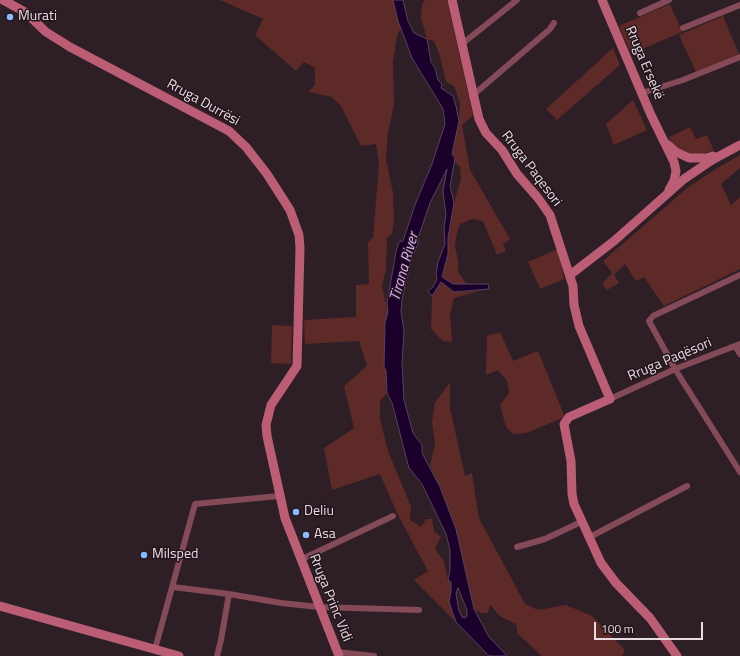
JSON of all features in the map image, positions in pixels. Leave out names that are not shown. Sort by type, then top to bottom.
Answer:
[{"type":"street","name":"Rruga Durrësi","points":[[3,0],[25,12],[46,32],[70,47],[229,131],[246,147],[275,184],[295,223],[299,235],[300,248],[297,366],[280,389]]},
{"type":"street","name":"Rruga Paqesori","points":[[452,0],[472,96],[479,119],[486,133],[502,150],[517,174],[538,198],[550,215],[570,276],[579,326],[610,399]]},
{"type":"street","points":[[462,44],[517,0]]},
{"type":"street","name":"Rruga Ersekë","points":[[602,0],[661,136]]},
{"type":"street","points":[[640,13],[669,0]]},
{"type":"street","points":[[682,28],[740,5]]},
{"type":"street","points":[[472,96],[550,29],[554,23]]},
{"type":"street","points":[[642,93],[683,80],[740,57]]},
{"type":"street","points":[[661,136],[670,148],[687,162],[691,173]]},
{"type":"street","points":[[661,136],[674,162],[676,170],[674,181],[667,193]]},
{"type":"street","points":[[681,156],[689,158],[706,158],[740,145]]},
{"type":"street","points":[[570,276],[614,241],[691,173],[727,151]]},
{"type":"street","points":[[674,162],[685,172],[691,173]]},
{"type":"street","points":[[740,275],[650,318],[650,324],[675,369],[740,471]]},
{"type":"street","points":[[737,345],[740,354]]},
{"type":"street","name":"Rruga Paqësori","points":[[610,399],[675,369],[737,345]]},
{"type":"street","name":"Rruga Princ Vidi","points":[[280,389],[271,405],[266,425],[279,496],[300,560],[338,654]]},
{"type":"street","points":[[610,399],[569,417],[564,424],[572,466],[572,494],[581,522],[601,563],[616,583],[650,618],[677,656]]},
{"type":"street","points":[[588,538],[686,486]]},
{"type":"street","points":[[155,653],[195,504],[279,496]]},
{"type":"street","points":[[300,560],[393,516]]},
{"type":"street","points":[[517,547],[545,539],[581,522]]},
{"type":"street","points":[[173,586],[281,603],[319,607],[419,610]]},
{"type":"street","points":[[217,656],[222,640],[229,594]]},
{"type":"street","points":[[0,606],[155,653],[179,656]]},
{"type":"street","points":[[338,654],[374,656]]},
{"type":"shaded area","points":[[220,0],[393,0],[401,29],[397,36],[393,62],[394,105],[388,132],[386,159],[393,193],[394,219],[392,234],[387,238],[386,269],[382,286],[388,312],[385,368],[387,393],[380,401],[380,419],[388,451],[411,507],[410,520],[421,527],[426,519],[432,519],[434,531],[441,537],[435,548],[444,562],[448,580],[451,582],[452,613],[456,622],[414,580],[428,571],[397,513],[380,474],[332,490],[324,448],[354,428],[344,386],[367,366],[359,341],[305,344],[304,320],[356,317],[356,285],[369,284],[368,243],[373,237],[379,164],[376,144],[361,146],[341,106],[332,97],[309,92],[315,84],[315,68],[304,62],[296,71],[255,35],[263,19]]},
{"type":"shaded area","points":[[425,0],[447,0],[473,115],[462,125],[470,170],[510,239],[503,244],[506,251],[497,255],[483,221],[472,219],[460,224],[455,246],[458,261],[458,272],[468,286],[453,284],[442,277],[448,254],[448,238],[454,203],[461,179],[460,167],[456,163],[452,154],[459,121],[460,103],[454,86],[446,82],[440,56],[434,41],[427,39],[421,18],[422,4]]},
{"type":"shaded area","points":[[670,4],[682,32],[631,54],[619,26]]},
{"type":"shaded area","points":[[723,16],[739,54],[696,72],[679,35]]},
{"type":"shaded area","points":[[613,48],[620,65],[557,120],[546,109]]},
{"type":"shaded area","points":[[633,100],[647,130],[614,145],[606,124]]},
{"type":"shaded area","points":[[690,127],[696,139],[707,135],[714,151],[694,155],[682,152],[673,145],[669,137]]},
{"type":"shaded area","points":[[740,155],[740,168],[721,184],[731,205],[740,197],[740,269],[664,306],[644,277],[636,281],[625,264],[614,275],[619,283],[607,290],[602,284],[612,273],[603,261],[687,188]]},
{"type":"shaded area","points":[[558,249],[564,279],[540,289],[528,262]]},
{"type":"shaded area","points":[[441,281],[454,292],[480,291],[454,298],[450,315],[452,342],[443,341],[431,329],[432,296]]},
{"type":"shaded area","points":[[272,325],[292,326],[291,364],[271,363]]},
{"type":"shaded area","points":[[500,332],[513,361],[538,351],[565,417],[526,433],[513,434],[506,427],[500,405],[509,393],[507,381],[498,370],[486,375],[487,336]]},
{"type":"shaded area","points":[[450,382],[450,408],[465,476],[472,473],[479,518],[525,604],[538,610],[566,605],[592,616],[625,650],[622,656],[542,656],[518,634],[516,624],[501,617],[490,605],[488,613],[481,613],[474,609],[456,529],[430,465],[435,443],[432,422],[435,403]]},
{"type":"water","name":"Tirana River","points":[[393,0],[403,0],[408,21],[414,33],[427,39],[431,62],[435,68],[438,80],[442,84],[441,88],[453,96],[459,121],[452,154],[455,158],[450,186],[454,203],[448,238],[448,254],[442,277],[453,284],[488,284],[489,289],[454,292],[441,282],[432,296],[428,291],[433,287],[437,279],[436,275],[438,262],[445,244],[444,228],[446,215],[443,191],[447,169],[430,203],[418,238],[418,244],[411,260],[402,299],[401,312],[404,331],[402,363],[404,400],[413,433],[422,445],[422,453],[440,487],[456,529],[474,609],[489,637],[507,656],[489,656],[456,622],[449,602],[451,592],[451,582],[448,580],[450,570],[450,550],[446,534],[422,484],[409,468],[392,403],[387,393],[386,370],[384,367],[385,323],[388,312],[387,303],[396,252],[399,242],[403,241],[415,205],[432,164],[445,124],[443,109],[412,58],[398,21]],"holes":[[[458,588],[467,610],[467,616],[465,618],[462,617],[459,611],[456,594]]]},
{"type":"place","name":"Murati","points":[[10,17]]},
{"type":"place","name":"Deliu","points":[[296,512]]},
{"type":"place","name":"Asa","points":[[306,535]]},
{"type":"place","name":"Milsped","points":[[144,555]]}]
